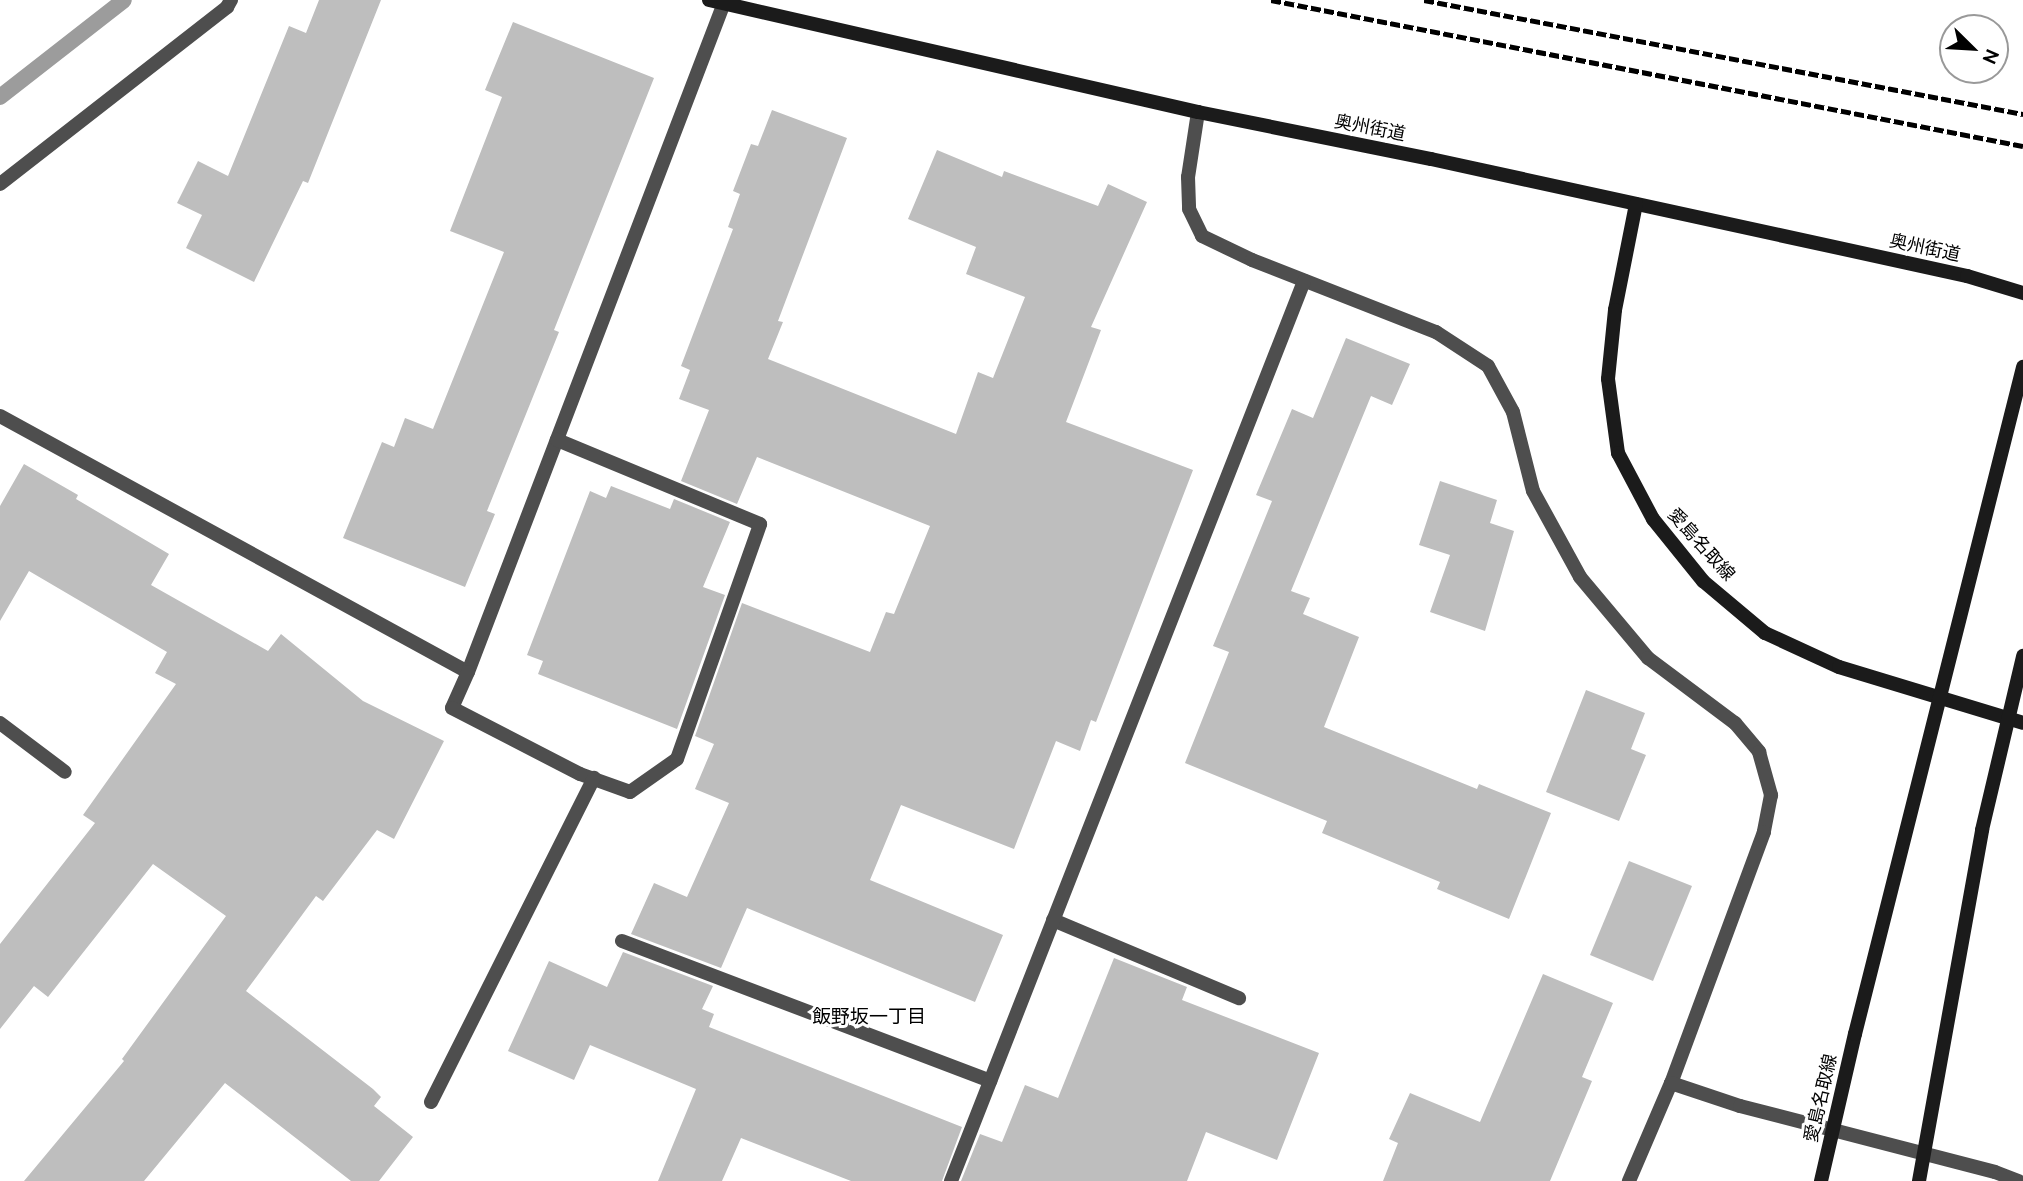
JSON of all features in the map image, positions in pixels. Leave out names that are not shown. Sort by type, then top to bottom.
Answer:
[{"type":"main road","name":"奥州街道","points":[[709,0],[1198,112],[1967,276],[2023,293]]},
{"type":"main road","name":"愛島名取線","points":[[1636,204],[1615,310],[1608,379],[1618,453],[1653,519],[1703,580],[1765,633],[1839,667],[2023,723]]},
{"type":"main road","name":"愛島名取線","points":[[1821,1181],[1858,1021],[2023,367]]},
{"type":"main road","points":[[1919,1181],[1982,830],[2023,656]]},
{"type":"street","points":[[0,184],[227,7],[231,0]]},
{"type":"street","points":[[557,440],[760,524],[677,759],[630,792],[594,778],[452,708],[724,3]]},
{"type":"street","points":[[1198,112],[1188,177],[1189,209],[1202,236],[1304,281],[1436,332],[1488,366],[1513,412],[1533,491],[1580,577],[1648,658],[1735,723],[1759,752],[1771,795],[1764,832],[1671,1083],[1629,1181]]},
{"type":"street","points":[[951,1181],[1304,281]]},
{"type":"street","points":[[0,416],[468,671]]},
{"type":"street","points":[[0,723],[65,772]]},
{"type":"street","points":[[431,1102],[594,778]]},
{"type":"street","points":[[1053,920],[1239,998]]},
{"type":"street","points":[[622,941],[990,1081]]},
{"type":"street","points":[[1671,1083],[1740,1106],[1995,1172],[2018,1181]]},
{"type":"building","points":[[319,0],[381,0],[308,183],[303,181],[254,282],[186,248],[202,215],[177,203],[198,161],[228,176],[289,26],[306,33]]},
{"type":"building","points":[[513,22],[654,78],[554,330],[559,332],[487,511],[495,514],[465,587],[343,538],[382,442],[394,447],[405,418],[433,429],[504,252],[450,231],[502,97],[485,90]]},
{"type":"building","points":[[772,110],[847,138],[778,321],[783,322],[768,359],[956,434],[978,372],[993,378],[1025,297],[966,274],[976,247],[908,219],[937,150],[1002,177],[1004,171],[1098,206],[1108,184],[1147,202],[1091,327],[1101,330],[1066,422],[1193,470],[1096,722],[1091,720],[1080,751],[1056,741],[1014,849],[901,805],[870,880],[1003,935],[975,1002],[747,908],[721,968],[631,934],[654,883],[687,897],[729,803],[695,789],[714,744],[695,736],[742,603],[870,652],[886,612],[894,614],[930,526],[757,457],[737,504],[681,481],[709,410],[679,399],[690,370],[681,366],[733,229],[728,227],[740,194],[733,191],[751,144],[758,146]]},
{"type":"building","points":[[1346,338],[1410,364],[1392,405],[1371,396],[1291,591],[1310,598],[1303,614],[1359,637],[1324,727],[1477,789],[1479,784],[1551,813],[1509,919],[1437,889],[1440,882],[1322,833],[1327,821],[1185,763],[1229,652],[1213,646],[1272,501],[1256,495],[1292,409],[1313,418]]},
{"type":"building","points":[[24,464],[78,495],[76,499],[169,554],[151,585],[268,651],[281,634],[363,701],[444,741],[394,839],[377,830],[323,901],[316,896],[246,991],[373,1089],[381,1097],[374,1106],[413,1137],[379,1181],[351,1181],[225,1083],[144,1181],[24,1181],[124,1061],[122,1059],[226,916],[153,864],[48,997],[34,986],[0,1029],[0,944],[95,823],[83,815],[176,684],[155,673],[167,652],[29,571],[0,621],[0,506]]},
{"type":"building","points":[[1440,481],[1497,500],[1490,523],[1514,531],[1485,631],[1430,612],[1450,555],[1419,545]]},
{"type":"building","points":[[611,486],[670,509],[674,499],[730,522],[703,587],[725,595],[677,729],[538,674],[543,661],[527,655],[590,491],[606,498]]},
{"type":"building","points":[[1586,690],[1645,713],[1631,749],[1646,755],[1619,821],[1546,792]]},
{"type":"building","points":[[1629,861],[1692,886],[1653,981],[1590,955]]},
{"type":"building","points":[[623,952],[713,986],[702,1009],[714,1014],[709,1027],[962,1127],[942,1181],[851,1181],[741,1138],[722,1181],[658,1181],[696,1089],[590,1045],[574,1080],[508,1051],[549,961],[607,987]]},
{"type":"building","points":[[1114,958],[1187,987],[1182,1000],[1319,1053],[1277,1160],[1206,1132],[1187,1181],[961,1181],[980,1134],[1002,1142],[1025,1085],[1058,1098]]},
{"type":"building","points":[[1543,974],[1613,1003],[1582,1077],[1592,1081],[1550,1181],[1383,1181],[1398,1143],[1389,1139],[1410,1093],[1480,1122]]},
{"type":"waterway","points":[[0,97],[124,0]]},
{"type":"railway","points":[[1271,0],[2023,146]]},
{"type":"railway","points":[[1424,0],[2023,114]]},
{"type":"district","name":"飯野坂一丁目","points":[[869,1017]]}]
